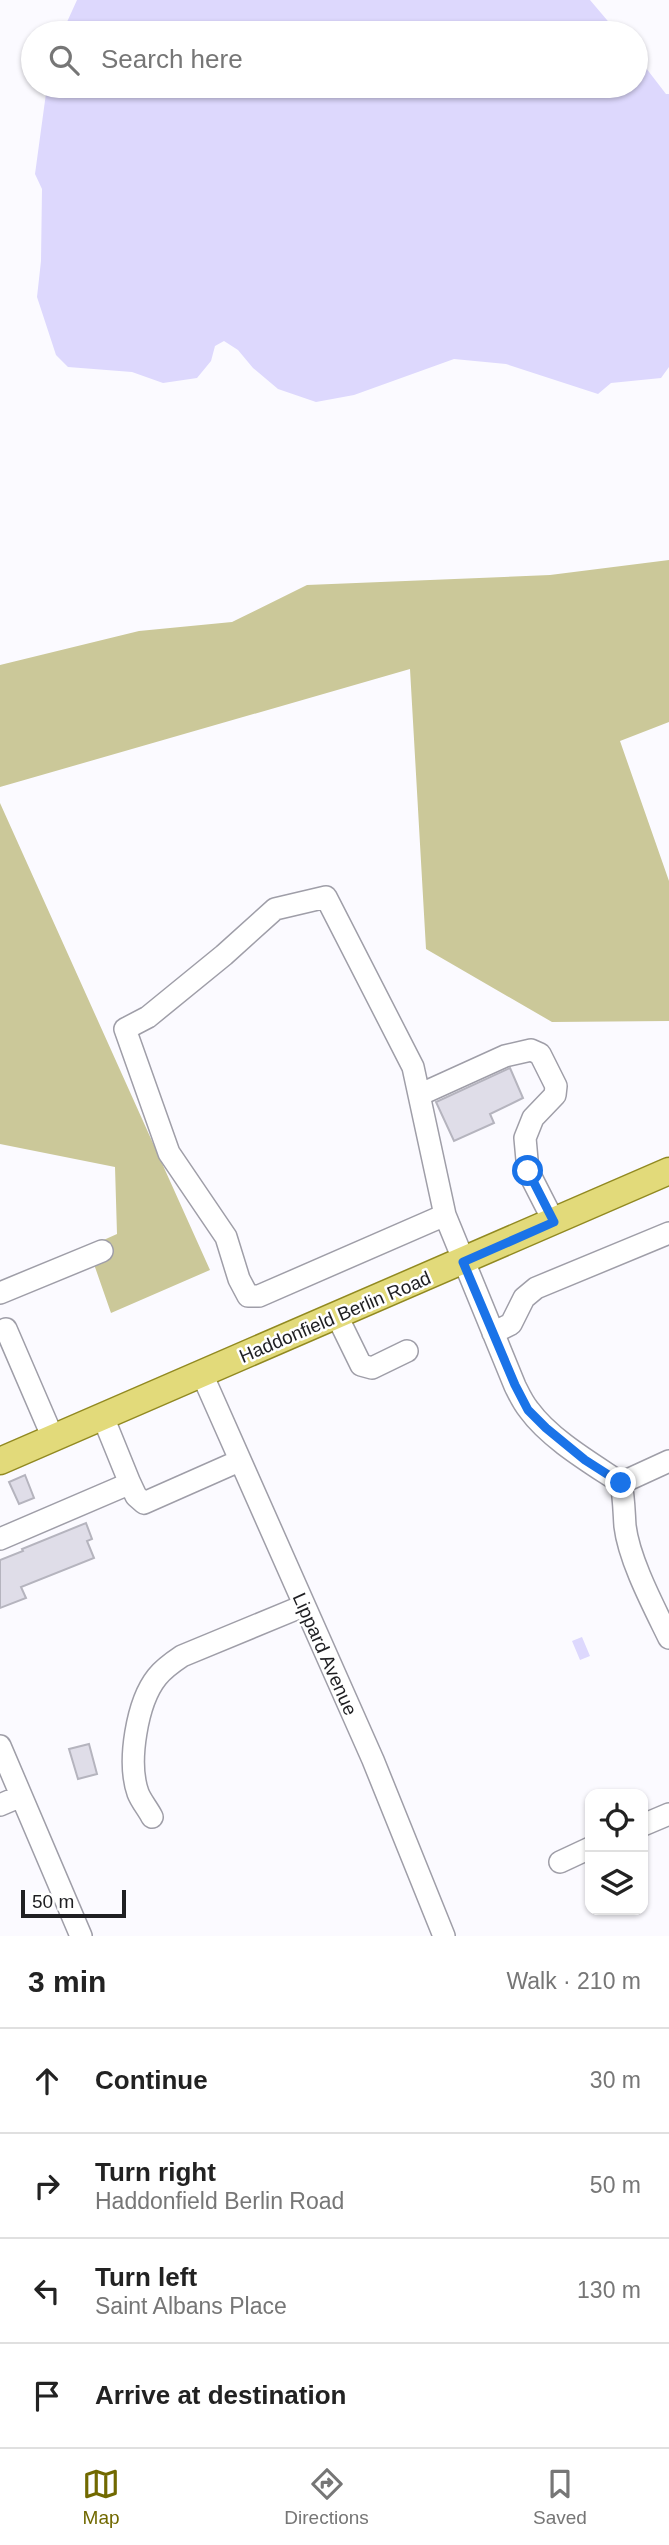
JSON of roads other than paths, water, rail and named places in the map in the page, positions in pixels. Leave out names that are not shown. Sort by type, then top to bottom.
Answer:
[{"type":"main road","name":"Haddonfield Berlin Road","points":[[0,1461],[669,1171]]},
{"type":"street","points":[[445,1215],[259,1296],[248,1296],[239,1279],[226,1237],[169,1153],[125,1029],[148,1017],[225,955],[275,909],[326,897],[412,1067],[445,1215],[515,1385],[528,1410],[546,1428],[585,1460],[621,1483],[626,1510],[625,1528],[641,1580],[669,1638]]},
{"type":"street","points":[[419,1094],[505,1056],[531,1050],[540,1054],[556,1086],[555,1095],[533,1118],[525,1138],[528,1171],[554,1222]]},
{"type":"street","points":[[493,1333],[511,1324],[524,1298],[536,1288],[669,1233]]},
{"type":"street","points":[[0,1293],[102,1251]]},
{"type":"street","points":[[337,1316],[361,1364],[372,1368],[407,1351]]},
{"type":"street","points":[[6,1329],[53,1438]]},
{"type":"street","name":"Lippard Avenue","points":[[202,1374],[373,1760],[444,1936]]},
{"type":"street","points":[[103,1417],[136,1496],[144,1503],[239,1461]]},
{"type":"street","points":[[621,1483],[669,1461]]},
{"type":"street","points":[[0,1539],[126,1485],[129,1481]]},
{"type":"street","points":[[152,1816],[138,1793],[134,1748],[138,1721],[156,1678],[168,1665],[183,1656],[303,1606]]},
{"type":"street","points":[[0,1746],[81,1936]]},
{"type":"street","points":[[0,1805],[22,1796]]},
{"type":"street","points":[[648,1823],[669,1814]]},
{"type":"street","points":[[560,1862],[585,1850]]}]
